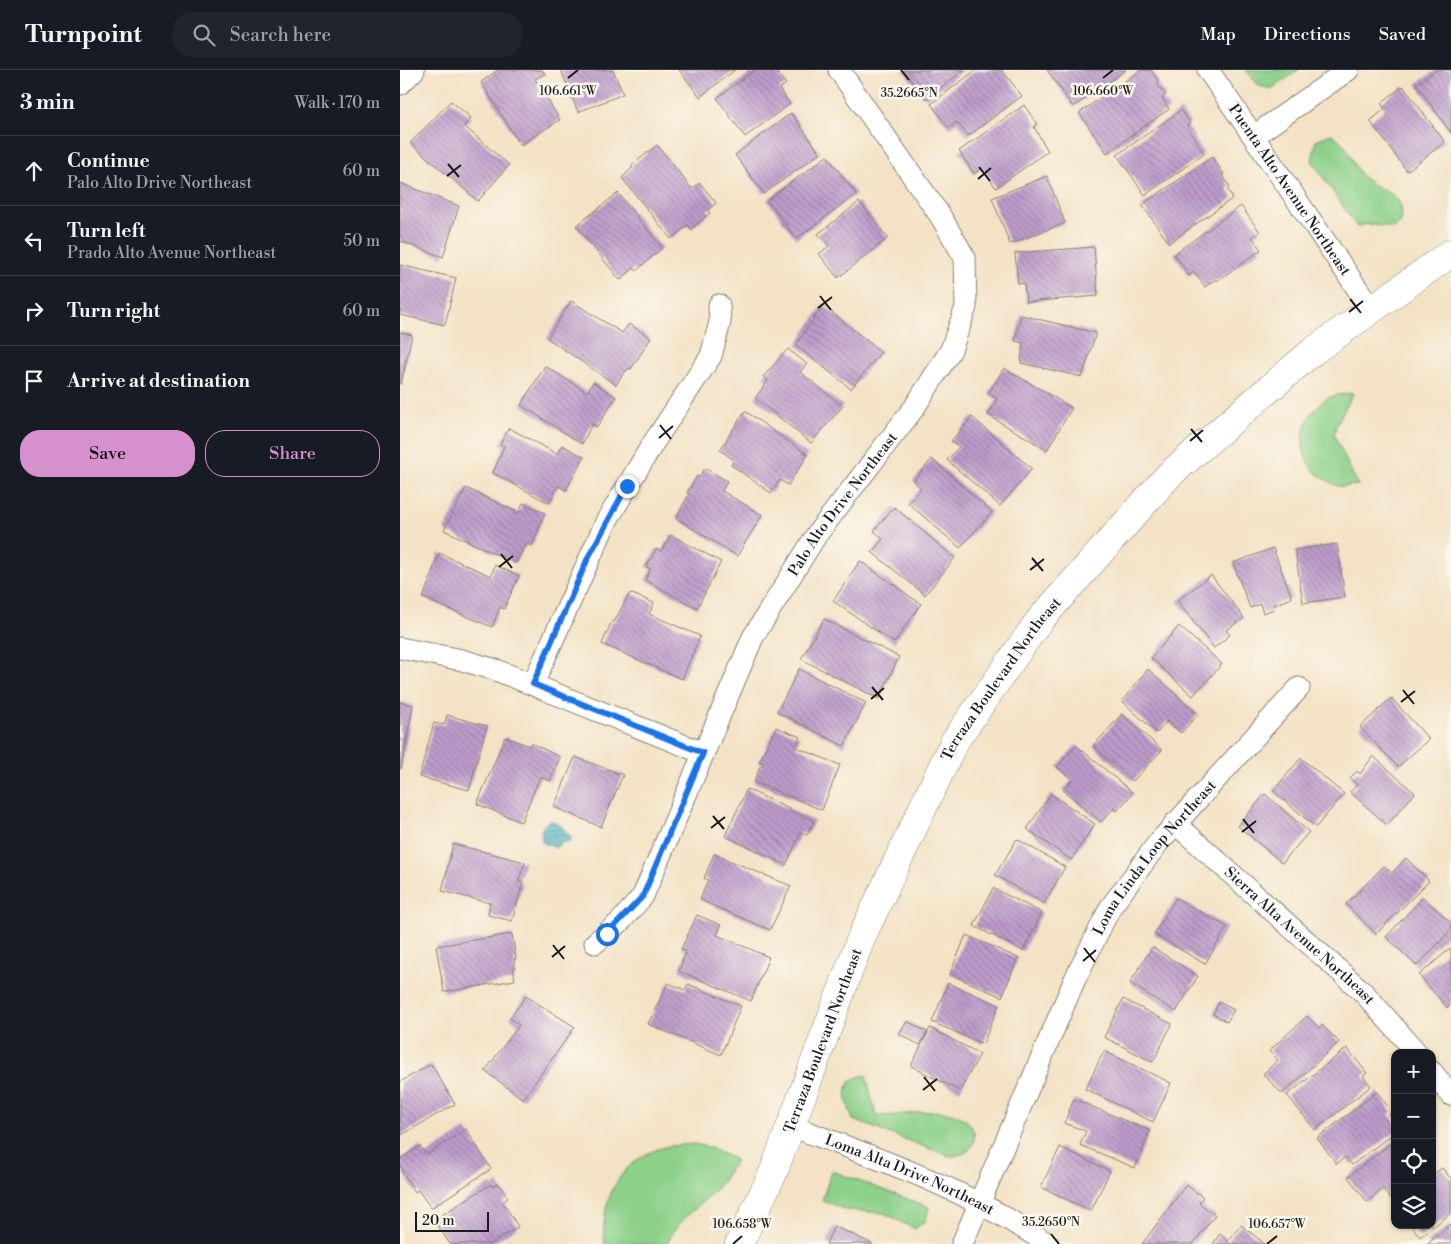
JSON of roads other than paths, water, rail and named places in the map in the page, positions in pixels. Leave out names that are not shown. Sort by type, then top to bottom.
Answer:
[{"type":"street","points":[[400,84],[414,70]]},
{"type":"street","name":"Palo Alto Drive Northeast","points":[[595,943],[620,922],[643,896],[753,637],[817,534],[914,408],[951,350],[966,307],[965,258],[941,217],[839,70]]},
{"type":"street","name":"Puenta Alto Avenue Northeast","points":[[1208,70],[1372,310]]},
{"type":"street","points":[[1254,136],[1348,70]]},
{"type":"street","name":"Terraza Boulevard Northeast","points":[[739,1244],[774,1173],[862,936],[954,742],[1034,630],[1169,476],[1312,352],[1451,253]]},
{"type":"street","points":[[533,684],[606,522],[652,446],[711,356],[717,339],[720,305]]},
{"type":"street","points":[[400,648],[462,660],[533,684],[703,753]]},
{"type":"street","name":"Loma Linda Loop Northeast","points":[[962,1244],[1097,932],[1124,887],[1175,823],[1299,688]]},
{"type":"street","name":"Sierra Alta Avenue Northeast","points":[[1175,823],[1364,993],[1413,1049]]},
{"type":"street","points":[[1436,1077],[1451,1095]]},
{"type":"street","name":"Loma Alta Drive Northeast","points":[[791,1126],[928,1177],[980,1202],[1048,1244]]},
{"type":"water","points":[[550,820],[559,824],[571,837],[571,841],[561,843],[556,848],[543,843],[542,830]]}]
